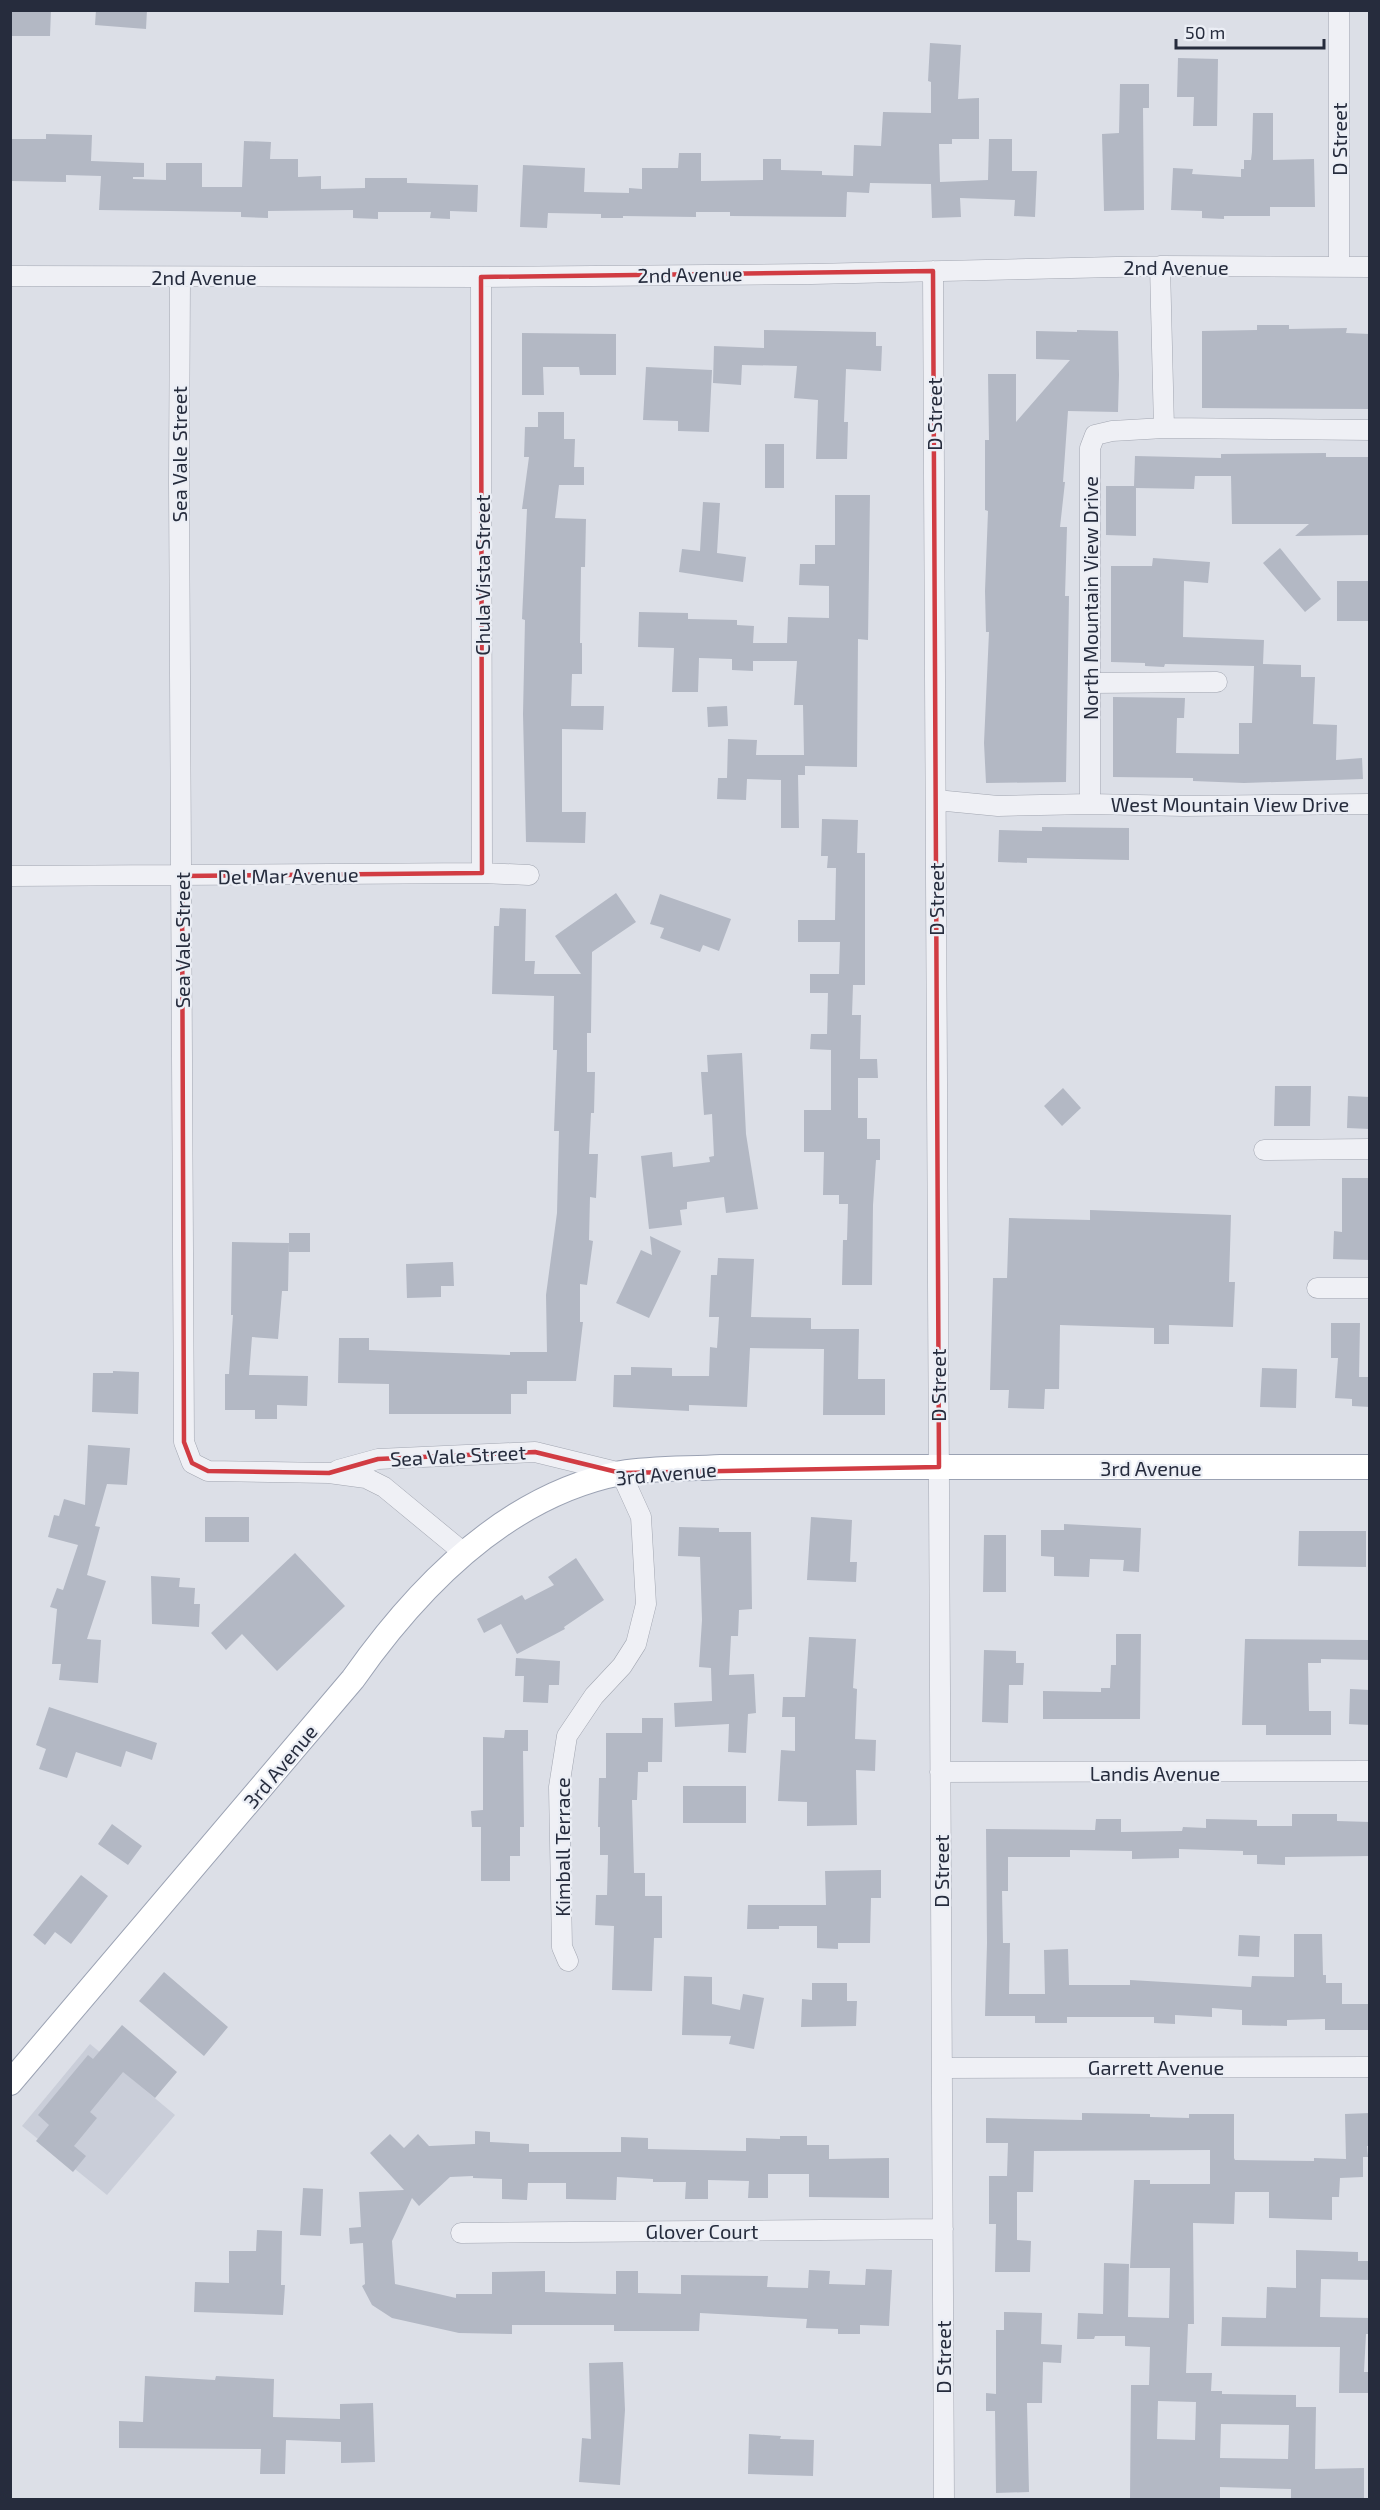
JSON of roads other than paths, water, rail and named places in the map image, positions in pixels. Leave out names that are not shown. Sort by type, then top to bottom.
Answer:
[{"type":"main road","name":"3rd Avenue","points":[[10,2083],[354,1679],[385,1635],[464,1552],[504,1523],[554,1494],[621,1473],[721,1467],[1370,1467]]},
{"type":"street","name":"D Street","points":[[1339,10],[1340,267]]},
{"type":"street","name":"2nd Avenue","points":[[10,276],[481,277],[933,272],[1160,266],[1370,267]]},
{"type":"street","points":[[1160,266],[1164,428],[1370,430]]},
{"type":"street","name":"D Street","points":[[933,272],[944,2499]]},
{"type":"street","name":"Sea Vale Street","points":[[180,277],[184,1442],[192,1463],[208,1471],[329,1473],[366,1478],[384,1487],[464,1552]]},
{"type":"street","name":"Chula Vista Street","points":[[481,277],[482,873]]},
{"type":"street","name":"North Mountain View Drive","points":[[1090,804],[1090,448],[1095,435],[1164,428]]},
{"type":"street","points":[[1090,683],[1217,682]]},
{"type":"street","points":[[936,800],[998,806],[1090,804]]},
{"type":"street","name":"West Mountain View Drive","points":[[1090,804],[1184,806],[1370,804]]},
{"type":"street","name":"Del Mar Avenue","points":[[10,876],[482,873],[529,875]]},
{"type":"street","points":[[1264,1150],[1370,1149]]},
{"type":"street","points":[[1317,1288],[1370,1288]]},
{"type":"street","name":"Sea Vale Street","points":[[329,1473],[378,1459],[535,1452],[621,1473]]},
{"type":"street","name":"Kimball Terrace","points":[[568,1961],[562,1947],[559,1787],[567,1736],[594,1696],[622,1666],[636,1644],[646,1604],[641,1518],[621,1473]]},
{"type":"street","name":"Landis Avenue","points":[[940,1772],[1370,1771]]},
{"type":"street","name":"Garrett Avenue","points":[[942,2068],[1370,2067]]},
{"type":"street","name":"Glover Court","points":[[461,2233],[942,2229]]}]
